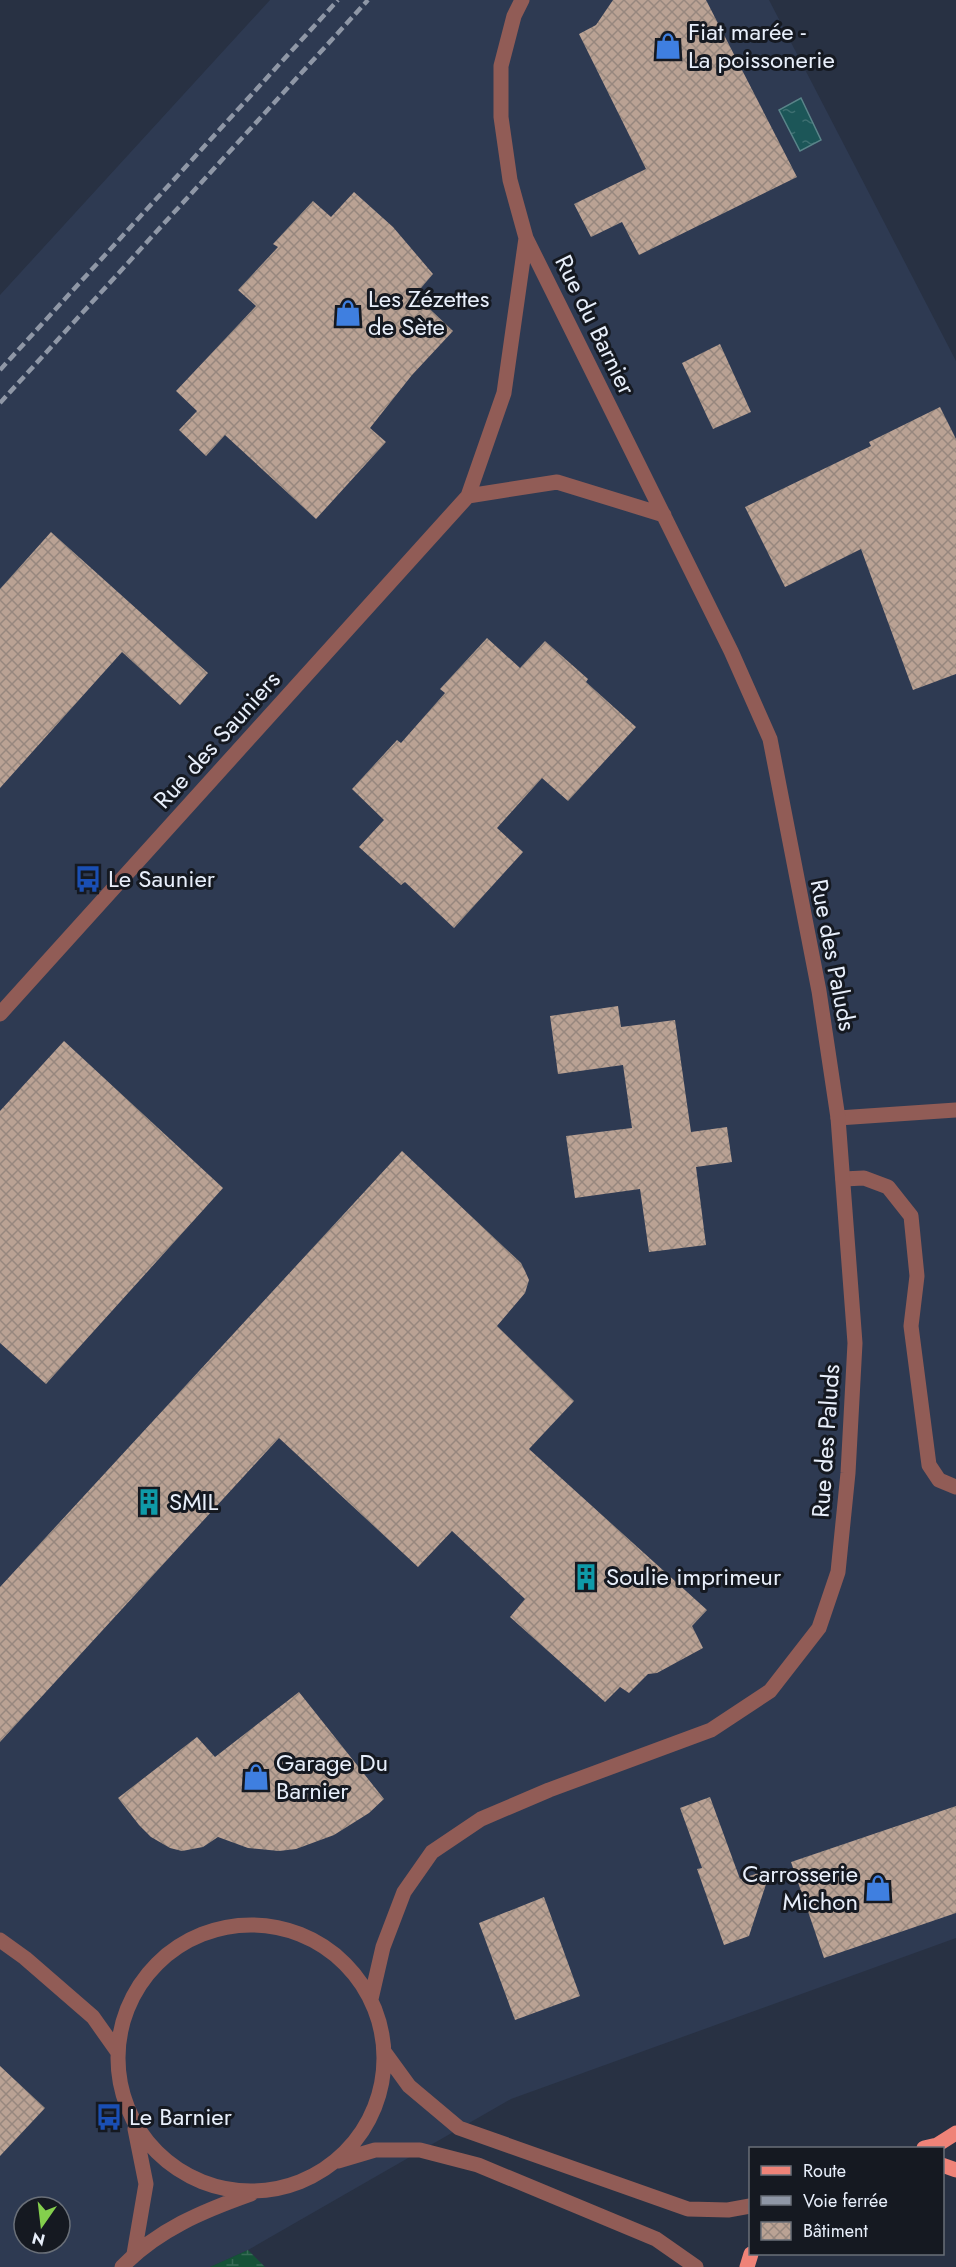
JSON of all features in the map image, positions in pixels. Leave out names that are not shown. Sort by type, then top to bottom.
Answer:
[{"type":"main road","points":[[928,2147],[937,2145],[956,2133]]},
{"type":"street","name":"Rue du Barnier","points":[[522,0],[514,16],[501,66],[501,117],[510,180],[526,238],[731,651]]},
{"type":"street","name":"Rue des Sauniers","points":[[0,1014],[468,496],[504,393],[526,238]]},
{"type":"street","points":[[468,496],[557,482],[664,515]]},
{"type":"street","name":"Rue des Paluds","points":[[371,1999],[383,1947],[404,1892],[432,1852],[481,1819],[549,1790],[711,1730],[770,1691],[819,1628],[838,1572],[848,1473],[855,1355],[838,1118],[819,991],[770,739],[731,651]]},
{"type":"street","points":[[838,1118],[956,1110]]},
{"type":"street","points":[[843,1179],[864,1178],[888,1187],[911,1216],[917,1276],[911,1326],[929,1465],[939,1480],[956,1487]]},
{"type":"street","points":[[122,2267],[134,2254],[179,2223],[259,2191],[312,2177],[335,2162],[357,2140],[374,2113],[383,2084],[385,2053],[383,2034],[371,1999],[354,1972],[331,1950],[303,1934],[272,1926],[240,1925],[208,1931],[179,1944],[155,1965],[135,1990],[122,2020],[117,2051],[121,2088],[134,2123],[146,2184],[134,2254]]},
{"type":"street","points":[[0,1940],[25,1958],[93,2017],[117,2051]]},
{"type":"street","points":[[385,2053],[409,2086],[459,2128],[688,2209],[728,2210],[749,2206]]},
{"type":"street","points":[[134,2123],[152,2147],[174,2167],[200,2182],[230,2190],[259,2191]]},
{"type":"street","points":[[335,2162],[375,2150],[420,2150],[478,2165],[656,2239],[696,2267]]},
{"type":"shaded area","points":[[270,0],[769,0],[956,361],[956,1938],[511,2099],[248,2250],[210,2267],[0,2267],[0,295]]},
{"type":"green space","points":[[248,2250],[265,2267],[210,2267]]},
{"type":"water","points":[[801,98],[821,140],[800,151],[779,110]]},
{"type":"building","points":[[613,0],[706,0],[797,177],[639,255],[622,222],[591,237],[574,204],[646,169],[579,34],[596,25]]},
{"type":"building","points":[[354,192],[393,227],[433,274],[415,295],[453,331],[412,375],[370,428],[386,442],[316,519],[225,435],[206,456],[179,430],[197,411],[176,391],[256,306],[238,290],[278,247],[273,244],[313,201],[331,217]]},
{"type":"building","points":[[720,344],[751,412],[713,429],[682,363]]},
{"type":"building","points":[[940,407],[956,439],[956,674],[913,690],[861,549],[785,587],[745,507],[871,446],[869,442]]},
{"type":"building","points":[[51,532],[208,673],[180,705],[122,652],[0,788],[0,589]]},
{"type":"building","points":[[487,638],[520,668],[545,641],[588,679],[586,682],[636,727],[568,801],[542,778],[497,828],[523,852],[454,928],[405,882],[401,885],[359,847],[384,820],[352,789],[397,740],[401,743],[445,693],[440,689]]},
{"type":"building","points":[[618,1006],[621,1027],[675,1020],[691,1132],[727,1127],[732,1162],[696,1167],[706,1245],[649,1252],[640,1189],[575,1198],[566,1136],[632,1128],[623,1065],[558,1074],[550,1016]]},
{"type":"building","points":[[64,1041],[223,1188],[46,1384],[0,1343],[0,1111]]},
{"type":"building","name":"SMIL","points":[[402,1151],[521,1263],[529,1280],[525,1293],[497,1326],[574,1401],[529,1449],[707,1610],[692,1626],[703,1648],[657,1673],[648,1674],[629,1693],[620,1687],[605,1702],[510,1617],[525,1599],[452,1531],[418,1567],[279,1438],[0,1742],[0,1587]]},
{"type":"building","name":"Garage Du Barnier","points":[[299,1692],[384,1799],[369,1813],[334,1835],[296,1849],[279,1851],[248,1848],[218,1837],[203,1847],[182,1851],[170,1848],[151,1837],[118,1798],[197,1737],[215,1757]]},
{"type":"building","points":[[710,1797],[740,1879],[771,1869],[749,1936],[724,1945],[697,1869],[702,1868],[680,1808]]},
{"type":"building","name":"Carrosserie Michon","points":[[956,1806],[956,1913],[824,1958],[791,1862]]},
{"type":"building","points":[[544,1897],[580,1996],[515,2020],[479,1923]]},
{"type":"building","points":[[0,2066],[45,2108],[0,2156]]},
{"type":"railway","points":[[0,370],[338,0]]},
{"type":"railway","points":[[0,403],[368,0]]},
{"type":"place","name":"Fiat marée - La poissonerie","points":[[668,46]]},
{"type":"place","name":"Les Zézettes de Sète","points":[[348,313]]},
{"type":"place","name":"Le Saunier","points":[[88,879]]},
{"type":"place","name":"SMIL","points":[[149,1502]]},
{"type":"place","name":"Soulie imprimeur","points":[[586,1577]]},
{"type":"place","name":"Garage Du Barnier","points":[[256,1777]]},
{"type":"place","name":"Carrosserie Michon","points":[[878,1888]]},
{"type":"place","name":"Le Barnier","points":[[109,2117]]}]
